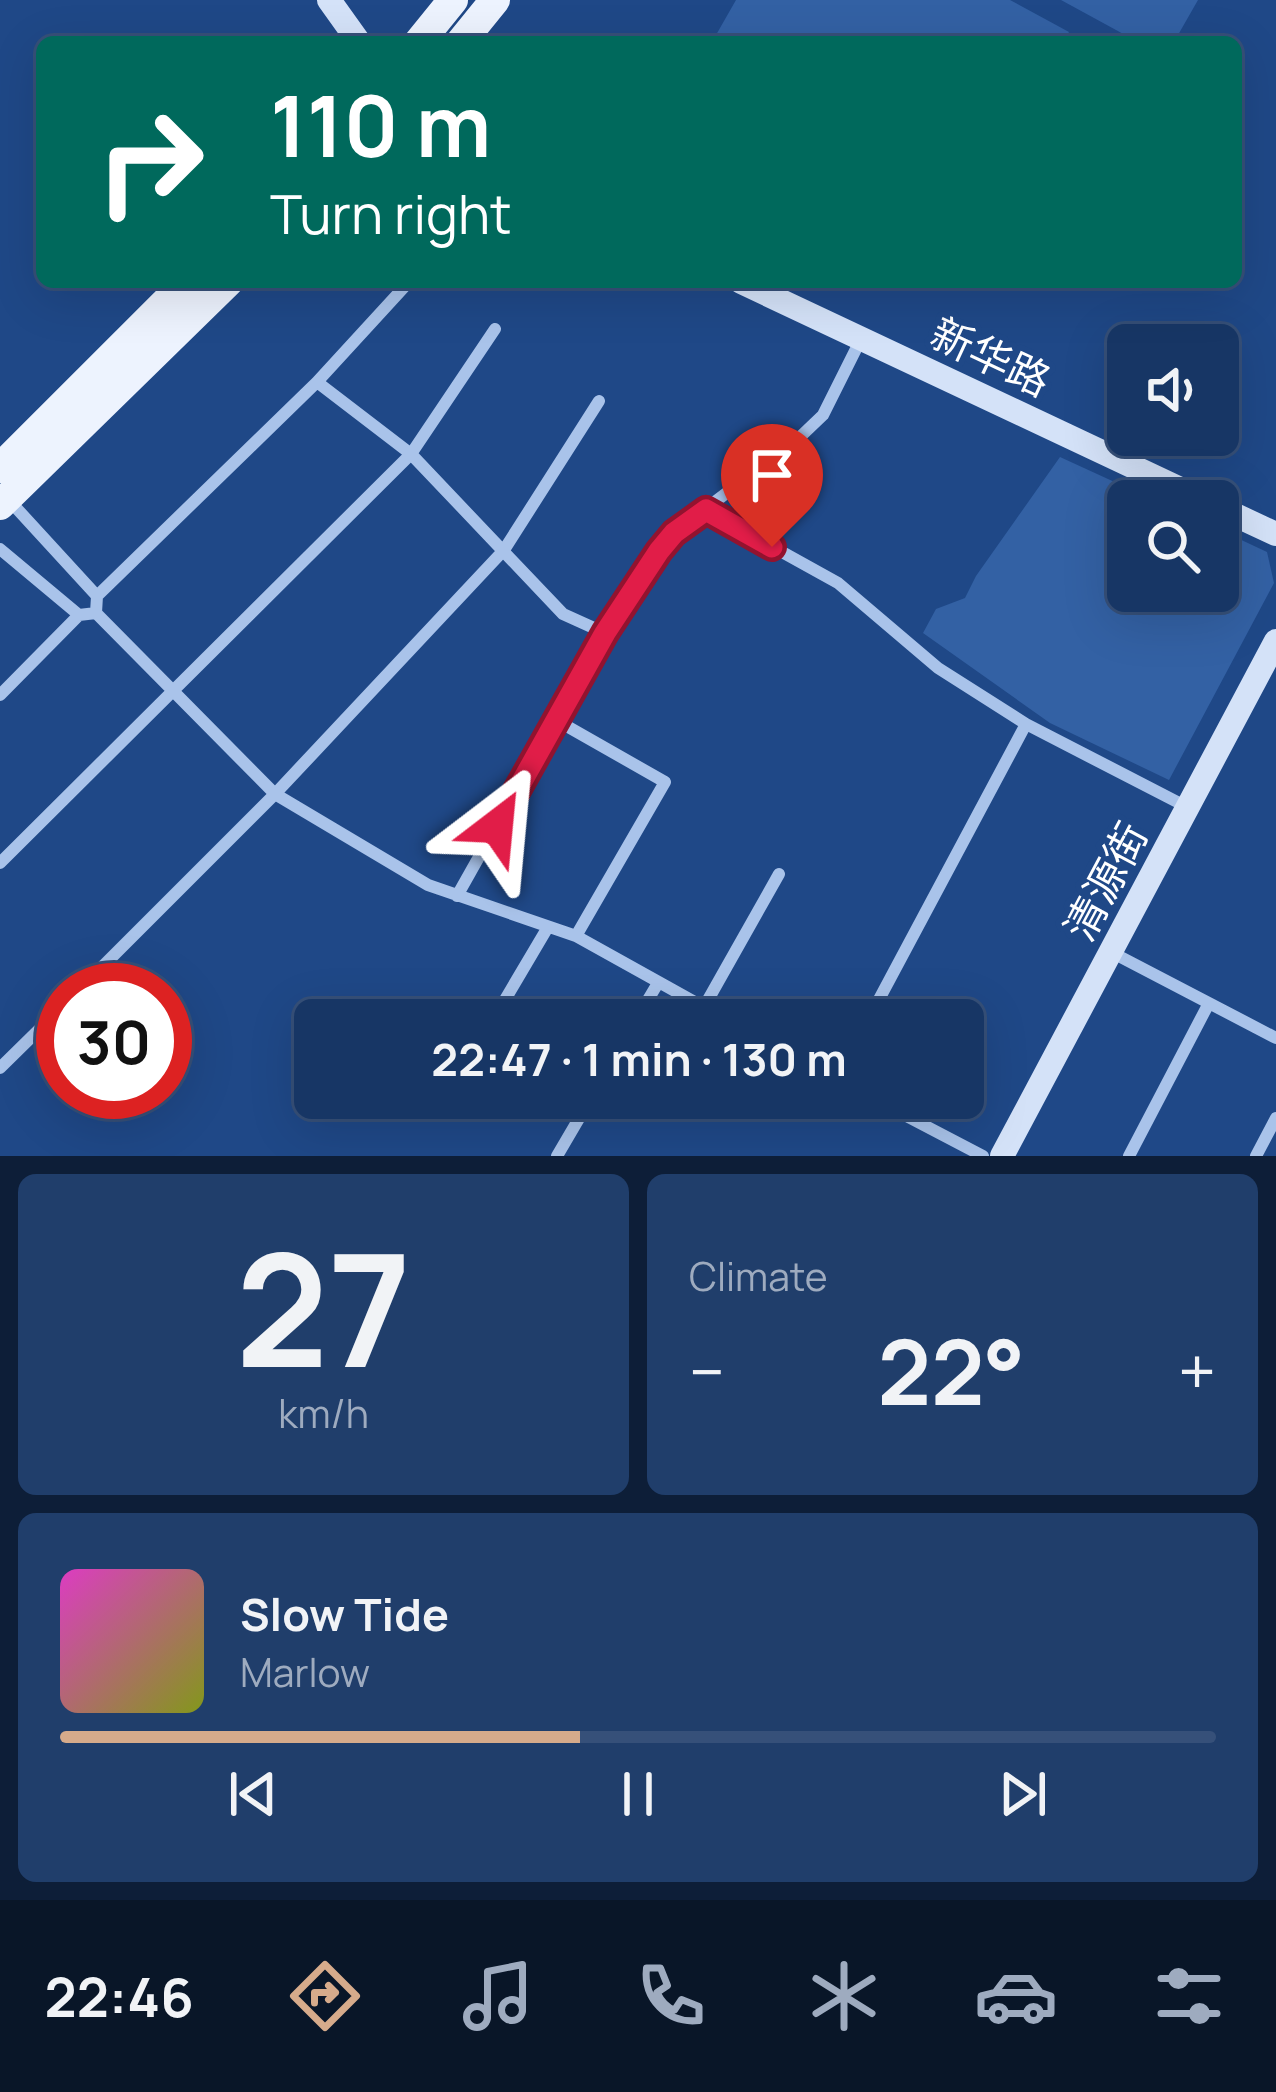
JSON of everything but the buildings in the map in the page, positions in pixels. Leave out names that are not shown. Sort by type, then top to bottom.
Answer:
[{"type":"main road","points":[[424,36],[454,0]]},
{"type":"main road","points":[[466,36],[495,0]]},
{"type":"main road","points":[[2,491],[181,288]]},
{"type":"main road","points":[[2,491],[222,288]]},
{"type":"street","points":[[329,0],[355,36]]},
{"type":"street","points":[[403,288],[317,382],[97,596],[96,613],[275,794],[428,885],[576,936],[689,999]]},
{"type":"street","name":"新华路","points":[[754,288],[1162,480]]},
{"type":"street","points":[[0,863],[411,454],[495,329]]},
{"type":"street","points":[[457,896],[605,633],[659,551],[674,533],[823,415],[861,338]]},
{"type":"street","points":[[317,382],[411,454],[563,614],[605,633]]},
{"type":"street","points":[[106,963],[275,794],[504,550],[599,401]]},
{"type":"street","points":[[2,491],[97,596]]},
{"type":"street","points":[[706,510],[838,583],[938,668],[1026,724],[1189,808]]},
{"type":"street","points":[[1239,517],[1276,534]]},
{"type":"street","points":[[0,549],[80,614]]},
{"type":"street","points":[[0,695],[80,614],[96,613]]},
{"type":"street","name":"清源街","points":[[1002,1156],[1276,641]]},
{"type":"street","points":[[556,720],[665,782],[576,936]]},
{"type":"street","points":[[879,999],[1026,724]]},
{"type":"street","points":[[709,999],[779,874]]},
{"type":"street","points":[[505,999],[548,926]]},
{"type":"street","points":[[1112,952],[1276,1038]]},
{"type":"street","points":[[648,999],[658,983]]},
{"type":"street","points":[[1129,1156],[1210,1003]]},
{"type":"street","points":[[0,1069],[36,1033]]},
{"type":"street","points":[[1256,1156],[1276,1118]]},
{"type":"street","points":[[557,1156],[579,1119]]},
{"type":"street","points":[[912,1119],[983,1156]]},
{"type":"shaded area","points":[[736,0],[1010,0],[1069,32],[1067,36],[715,36]]},
{"type":"shaded area","points":[[1061,0],[1198,0],[1177,36],[1127,36]]},
{"type":"shaded area","points":[[1060,457],[1110,480],[1107,612],[1239,612],[1239,539],[1267,552],[1274,583],[1169,780],[1050,723],[923,633],[936,609],[965,598]]},
{"type":"route","points":[[497,826],[605,633],[674,533],[706,510],[772,547]]}]
